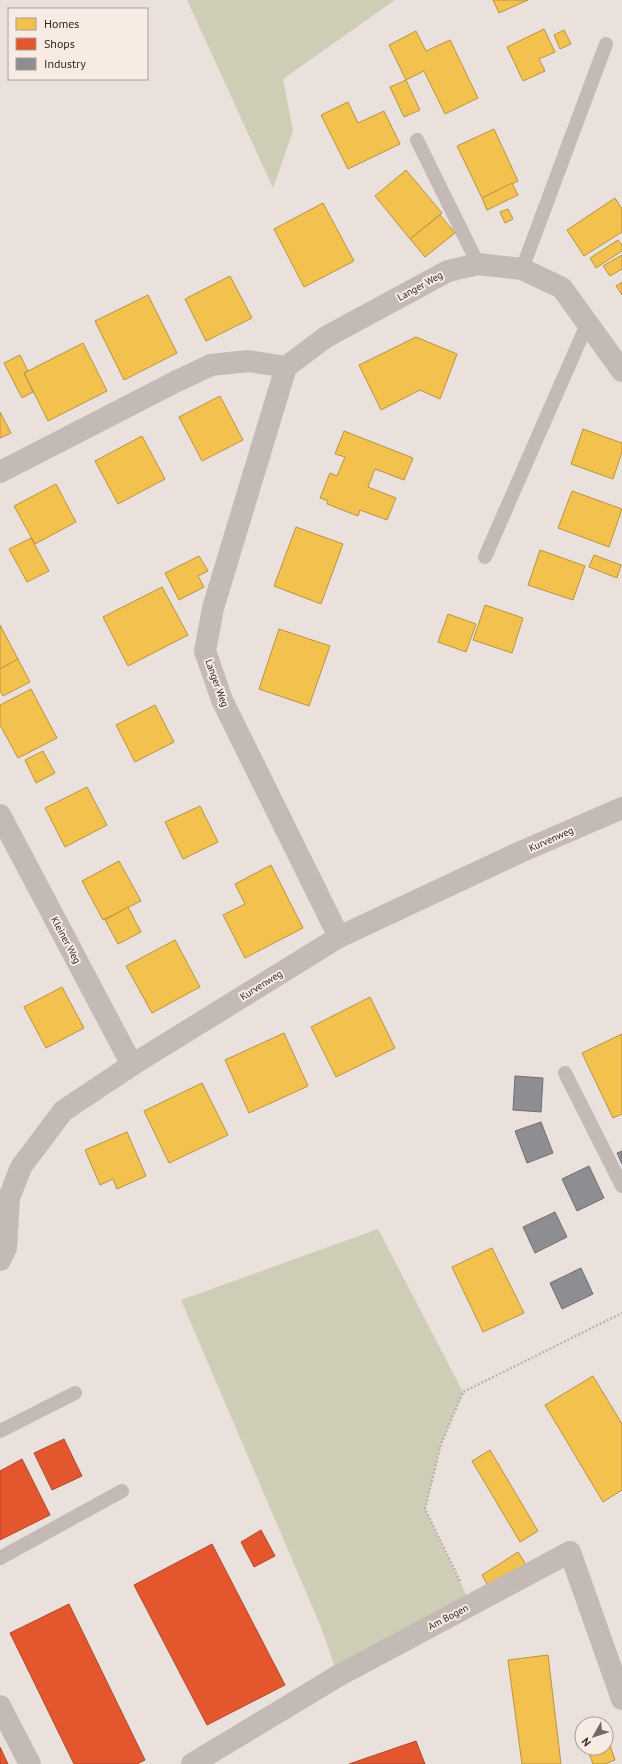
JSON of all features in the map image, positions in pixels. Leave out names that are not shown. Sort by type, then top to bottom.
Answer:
[{"type":"street","name":"Langer Weg","points":[[340,937],[222,700],[205,651],[213,608],[286,366],[326,337],[441,274],[478,264],[522,269],[562,288],[622,371]]},
{"type":"street","points":[[0,472],[211,365],[249,361],[286,366]]},
{"type":"street","name":"Kurvenweg","points":[[0,1260],[6,1248],[4,1198],[21,1167],[63,1111],[132,1065],[340,937],[516,854],[622,808]]},
{"type":"street","name":"Kleiner Weg","points":[[0,815],[132,1065]]},
{"type":"street","name":"Am Bogen","points":[[192,1764],[338,1676],[570,1552],[622,1699]]},
{"type":"street","points":[[0,1706],[30,1764]]},
{"type":"lane","points":[[522,269],[606,44]]},
{"type":"lane","points":[[417,140],[478,264]]},
{"type":"lane","points":[[486,557],[588,322]]},
{"type":"lane","points":[[566,1073],[622,1186]]},
{"type":"lane","points":[[0,1432],[75,1393]]},
{"type":"lane","points":[[0,1558],[122,1491]]},
{"type":"path","points":[[471,1605],[425,1509],[441,1444],[464,1392],[622,1313]]},
{"type":"green space","points":[[187,0],[395,0],[283,79],[293,131],[273,188]]},
{"type":"green space","points":[[378,1229],[463,1392],[441,1444],[425,1509],[471,1605],[338,1676],[321,1627],[181,1300]]},
{"type":"building: Homes","points":[[493,0],[528,0],[499,13]]},
{"type":"building: Homes","points":[[544,29],[555,52],[539,59],[545,71],[523,81],[507,47]]},
{"type":"building: Homes","points":[[564,30],[571,44],[560,49],[554,35]]},
{"type":"building: Homes","points":[[416,31],[426,51],[450,40],[478,98],[445,114],[424,71],[406,80],[389,45]]},
{"type":"building: Homes","points":[[406,80],[420,110],[404,117],[390,87]]},
{"type":"building: Homes","points":[[348,102],[358,123],[384,111],[400,144],[348,169],[321,115]]},
{"type":"building: Homes","points":[[494,129],[518,181],[482,198],[457,146]]},
{"type":"building: Homes","points":[[406,170],[442,213],[410,239],[375,196]]},
{"type":"building: Homes","points":[[512,183],[518,195],[487,210],[482,198]]},
{"type":"building: Homes","points":[[615,198],[622,209],[622,232],[584,256],[567,230]]},
{"type":"building: Homes","points":[[323,203],[354,261],[304,287],[274,229]]},
{"type":"building: Homes","points":[[508,209],[513,219],[505,223],[500,212]]},
{"type":"building: Homes","points":[[440,215],[455,233],[425,257],[410,239]]},
{"type":"building: Homes","points":[[618,240],[622,245],[622,251],[596,268],[590,258]]},
{"type":"building: Homes","points":[[622,255],[622,269],[610,276],[603,266]]},
{"type":"building: Homes","points":[[230,276],[252,318],[206,341],[185,299]]},
{"type":"building: Homes","points":[[622,282],[622,295],[616,286]]},
{"type":"building: Homes","points":[[148,295],[177,353],[124,380],[95,321]]},
{"type":"building: Homes","points":[[416,337],[457,354],[440,399],[420,390],[381,410],[359,365]]},
{"type":"building: Homes","points":[[83,343],[107,391],[48,421],[24,373]]},
{"type":"building: Homes","points":[[20,355],[28,371],[24,373],[33,392],[22,398],[4,363]]},
{"type":"building: Homes","points":[[220,396],[243,440],[202,461],[179,417]]},
{"type":"building: Homes","points":[[0,412],[11,433],[0,438]]},
{"type":"building: Homes","points":[[583,429],[622,443],[622,452],[613,479],[571,464]]},
{"type":"building: Homes","points":[[344,431],[413,458],[404,480],[375,469],[368,487],[396,498],[387,520],[360,510],[358,516],[327,504],[328,501],[320,498],[330,473],[337,476],[345,457],[335,454]]},
{"type":"building: Homes","points":[[142,436],[165,479],[118,504],[95,461]]},
{"type":"building: Homes","points":[[56,484],[76,522],[35,544],[14,506]]},
{"type":"building: Homes","points":[[572,491],[622,509],[609,547],[558,528]]},
{"type":"building: Homes","points":[[296,527],[343,544],[321,604],[274,586]]},
{"type":"building: Homes","points":[[31,538],[49,571],[27,582],[9,549]]},
{"type":"building: Homes","points":[[540,550],[585,566],[573,600],[528,585]]},
{"type":"building: Homes","points":[[594,555],[621,565],[617,578],[589,567]]},
{"type":"building: Homes","points":[[199,556],[208,571],[198,576],[204,587],[179,600],[165,573]]},
{"type":"building: Homes","points":[[162,587],[188,635],[128,666],[103,617]]},
{"type":"building: Homes","points":[[485,605],[523,618],[512,653],[473,640]]},
{"type":"building: Homes","points":[[448,614],[476,624],[466,652],[438,642]]},
{"type":"building: Homes","points":[[0,625],[18,659],[0,669]]},
{"type":"building: Homes","points":[[279,629],[330,646],[309,706],[259,689]]},
{"type":"building: Homes","points":[[18,659],[30,682],[3,696],[0,691],[0,669]]},
{"type":"building: Homes","points":[[31,689],[57,738],[18,758],[0,725],[0,705]]},
{"type":"building: Homes","points":[[155,705],[174,742],[135,762],[116,725]]},
{"type":"building: Homes","points":[[43,751],[55,773],[36,783],[25,760]]},
{"type":"building: Homes","points":[[87,787],[107,825],[65,847],[45,808]]},
{"type":"building: Homes","points":[[200,806],[218,842],[183,859],[165,822]]},
{"type":"building: Homes","points":[[119,861],[141,901],[103,920],[82,881]]},
{"type":"building: Homes","points":[[271,865],[303,928],[245,958],[223,915],[245,904],[235,884]]},
{"type":"building: Homes","points":[[128,907],[141,932],[118,944],[105,920]]},
{"type":"building: Homes","points":[[175,940],[200,987],[152,1013],[126,966]]},
{"type":"building: Homes","points":[[62,987],[84,1028],[46,1048],[24,1007]]},
{"type":"building: Homes","points":[[370,997],[395,1048],[336,1077],[311,1027]]},
{"type":"building: Homes","points":[[284,1033],[308,1086],[249,1113],[225,1060]]},
{"type":"building: Homes","points":[[622,1034],[622,1114],[613,1118],[582,1053]]},
{"type":"building: Homes","points":[[202,1083],[228,1135],[169,1163],[144,1111]]},
{"type":"building: Homes","points":[[127,1132],[146,1176],[117,1189],[113,1179],[100,1185],[85,1150]]},
{"type":"building: Homes","points":[[492,1248],[524,1313],[483,1332],[452,1267]]},
{"type":"building: Homes","points":[[593,1376],[622,1424],[622,1490],[603,1502],[545,1405]]},
{"type":"building: Homes","points":[[490,1450],[538,1531],[520,1542],[472,1461]]},
{"type":"building: Homes","points":[[518,1552],[530,1571],[492,1593],[482,1575]]},
{"type":"building: Homes","points":[[548,1655],[561,1764],[522,1764],[508,1660]]},
{"type":"building: Homes","points":[[590,1756],[614,1756],[615,1760],[605,1764],[593,1764]]},
{"type":"building: Shops","points":[[64,1439],[82,1476],[52,1490],[34,1453]]},
{"type":"building: Shops","points":[[22,1459],[50,1515],[0,1540],[0,1471]]},
{"type":"building: Shops","points":[[261,1530],[275,1556],[254,1567],[241,1542]]},
{"type":"building: Shops","points":[[212,1544],[285,1685],[207,1725],[134,1585]]},
{"type":"building: Shops","points":[[69,1604],[145,1760],[137,1764],[74,1764],[10,1633]]},
{"type":"building: Shops","points":[[416,1741],[425,1764],[349,1764]]},
{"type":"building: Shops","points":[[0,1747],[8,1764],[0,1764]]},
{"type":"building: Industry","points":[[515,1076],[543,1078],[541,1112],[513,1110]]},
{"type":"building: Industry","points":[[541,1122],[553,1153],[527,1163],[515,1131]]},
{"type":"building: Industry","points":[[622,1151],[622,1164],[617,1153]]},
{"type":"building: Industry","points":[[589,1166],[604,1198],[577,1211],[562,1179]]},
{"type":"building: Industry","points":[[555,1212],[567,1237],[535,1253],[523,1227]]},
{"type":"building: Industry","points":[[581,1268],[593,1294],[562,1309],[550,1283]]}]
